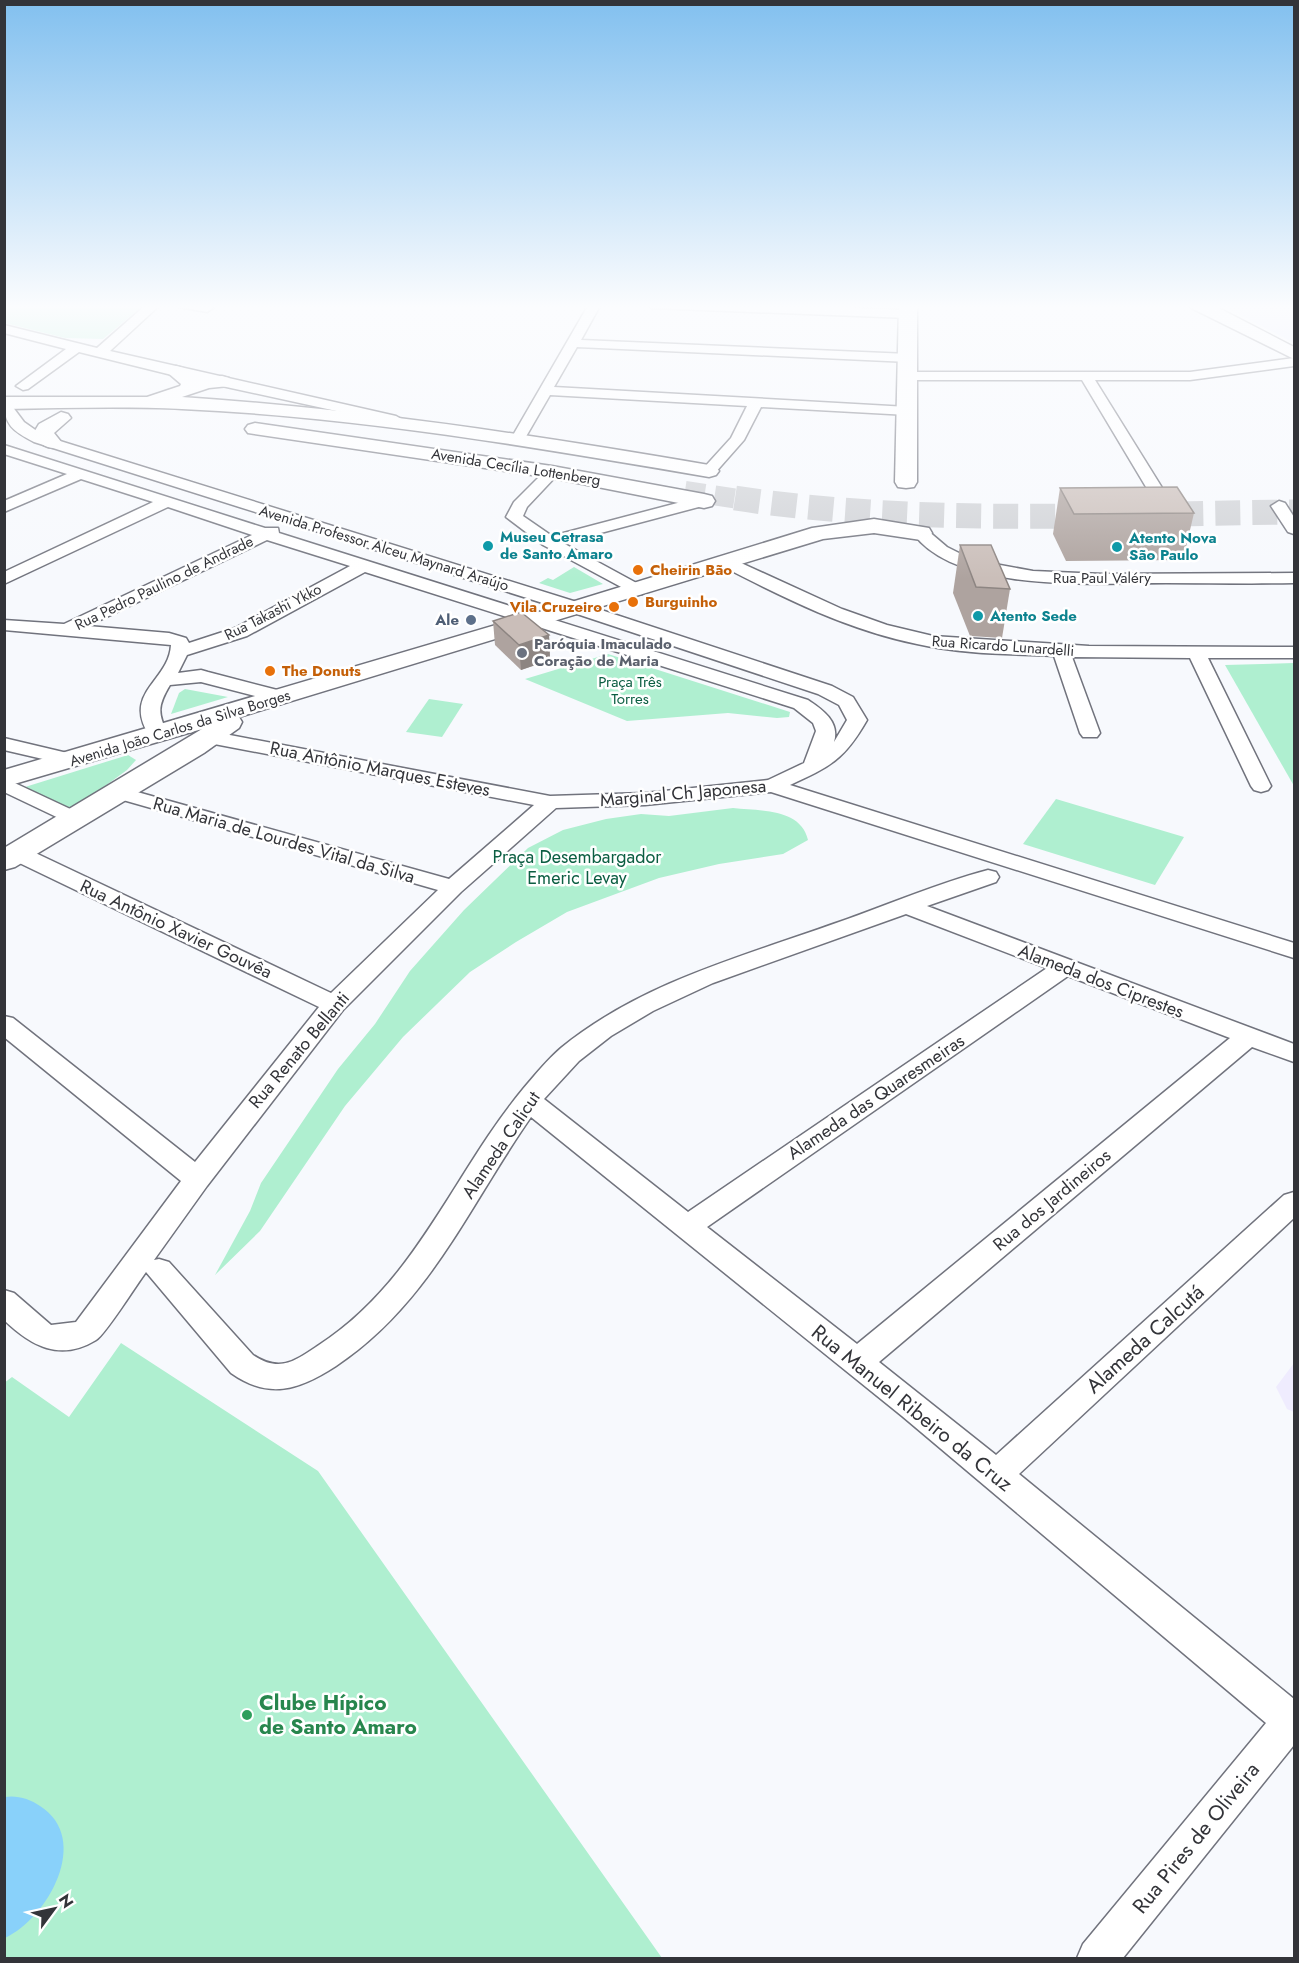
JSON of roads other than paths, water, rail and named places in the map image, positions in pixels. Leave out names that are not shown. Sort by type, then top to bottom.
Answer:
[{"type":"main road","points":[[6,411],[133,401],[167,396]]},
{"type":"main road","points":[[906,482],[908,396]]},
{"type":"main road","points":[[133,401],[364,418],[698,480]]},
{"type":"main road","points":[[6,411],[61,418],[167,422]]},
{"type":"main road","points":[[52,444],[43,434],[44,430],[61,418]]},
{"type":"main road","points":[[318,438],[344,434],[364,418]]},
{"type":"main road","name":"Avenida Cecília Lottenberg","points":[[364,418],[519,437],[698,480]]},
{"type":"main road","name":"Avenida Cecília Lottenberg","points":[[231,427],[552,472],[704,501]]},
{"type":"main road","points":[[384,447],[444,450],[698,480]]},
{"type":"main road","name":"Avenida João Carlos da Silva Borges","points":[[4,782],[820,533],[874,526],[921,533]]},
{"type":"main road","points":[[11,857],[209,737],[247,708]]},
{"type":"main road","points":[[159,734],[164,765]]},
{"type":"street","points":[[276,396],[364,418]]},
{"type":"street","points":[[519,437],[541,396]]},
{"type":"street","points":[[633,396],[908,411]]},
{"type":"street","points":[[1098,396],[1166,507]]},
{"type":"street","points":[[698,480],[736,440],[756,402]]},
{"type":"street","name":"Avenida Professor Alceu Maynard Araújo","points":[[6,411],[32,436],[52,444],[577,608],[825,690],[844,699]]},
{"type":"street","name":"Avenida Professor Alceu Maynard Araújo","points":[[4,449],[535,621],[801,704],[817,714]]},
{"type":"street","points":[[552,472],[519,505],[514,517],[549,542],[636,590]]},
{"type":"street","points":[[4,507],[80,474]]},
{"type":"street","points":[[549,542],[704,501]]},
{"type":"street","points":[[4,579],[167,502]]},
{"type":"street","points":[[1279,506],[1294,529]]},
{"type":"street","name":"Rua Pedro Paulino de Andrade","points":[[66,630],[294,520]]},
{"type":"street","name":"Rua Paul Valéry","points":[[921,533],[933,546],[958,560],[995,570],[1038,577],[1294,578]]},
{"type":"street","name":"Rua Ricardo Lunardelli","points":[[728,562],[807,602],[905,636],[953,644],[1061,651],[1294,652]]},
{"type":"street","name":"Rua Takashi Ykko","points":[[179,652],[241,632],[365,565]]},
{"type":"street","points":[[4,625],[169,638],[180,642],[179,652],[162,680],[150,709],[150,718],[159,734]]},
{"type":"street","points":[[1061,651],[1090,733]]},
{"type":"street","points":[[179,652],[201,676]]},
{"type":"street","points":[[1196,652],[1261,786]]},
{"type":"street","points":[[162,680],[201,676],[282,697]]},
{"type":"street","points":[[844,699],[853,710],[857,720],[847,738],[831,755],[812,767],[827,730],[825,722],[817,714],[838,707],[844,699]]},
{"type":"street","points":[[826,735],[847,738]]},
{"type":"street","name":"Rua Antônio Marques Esteves","points":[[209,737],[550,802]]},
{"type":"street","points":[[4,744],[73,760]]},
{"type":"street","name":"Marginal Ch Japonesa","points":[[550,802],[645,799],[772,786],[812,767]]},
{"type":"street","points":[[4,782],[74,818]]},
{"type":"street","points":[[772,786],[1294,951]]},
{"type":"street","name":"Rua Maria de Lourdes Vital da Silva","points":[[116,792],[453,887]]},
{"type":"street","name":"Rua Renato Bellanti","points":[[4,1301],[44,1337],[72,1338],[87,1331],[197,1179],[334,1004],[453,887],[550,802]]},
{"type":"street","name":"Rua Antônio Xavier Gouvêa","points":[[11,857],[334,1004]]},
{"type":"street","name":"Alameda Calicut","points":[[159,1270],[242,1364],[255,1374],[269,1379],[287,1377],[304,1370],[341,1350],[357,1338],[402,1293],[528,1101],[566,1058],[615,1021],[659,996],[988,877]]},
{"type":"street","name":"Alameda dos Ciprestes","points":[[908,907],[1294,1053]]},
{"type":"street","name":"Alameda das Quaresmeiras","points":[[688,1226],[1065,967]]},
{"type":"street","points":[[4,1023],[197,1179]]},
{"type":"street","name":"Rua dos Jardineiros","points":[[856,1363],[1249,1036]]},
{"type":"street","name":"Rua Manuel Ribeiro da Cruz","points":[[528,1101],[688,1226],[1293,1719]]},
{"type":"street","name":"Alameda Calcutá","points":[[996,1475],[1294,1202]]},
{"type":"street","name":"Rua Pires de Oliveira","points":[[1097,1959],[1293,1719]]},
{"type":"water","points":[[5,1797],[19,1797],[32,1801],[55,1820],[63,1838],[63,1857],[58,1877],[49,1896],[36,1914],[21,1928],[5,1938]]},
{"type":"tunnel","points":[[685,491],[745,500]]},
{"type":"tunnel","points":[[735,498],[804,507],[944,515],[1084,516],[1294,512]]},
{"type":"place","name":"Museu Cetrasa de Santo Amaro","points":[[488,546]]},
{"type":"place","name":"Atento Nova São Paulo","points":[[1117,547]]},
{"type":"place","name":"Cheirin Bão","points":[[638,570]]},
{"type":"place","name":"Burguinho","points":[[633,602]]},
{"type":"place","name":"Vila Cruzeiro","points":[[614,607]]},
{"type":"place","name":"Atento Sede","points":[[978,616]]},
{"type":"place","name":"Ale","points":[[471,620]]},
{"type":"place","name":"Paróquia Imaculado Coração de Maria","points":[[522,653]]},
{"type":"place","name":"The Donuts","points":[[270,671]]},
{"type":"place","name":"Clube Hípico de Santo Amaro","points":[[247,1715]]},
{"type":"park label","name":"Praça Três Torres","points":[[630,690]]},
{"type":"park label","name":"Praça Desembargador Emeric Levay","points":[[577,867]]}]
